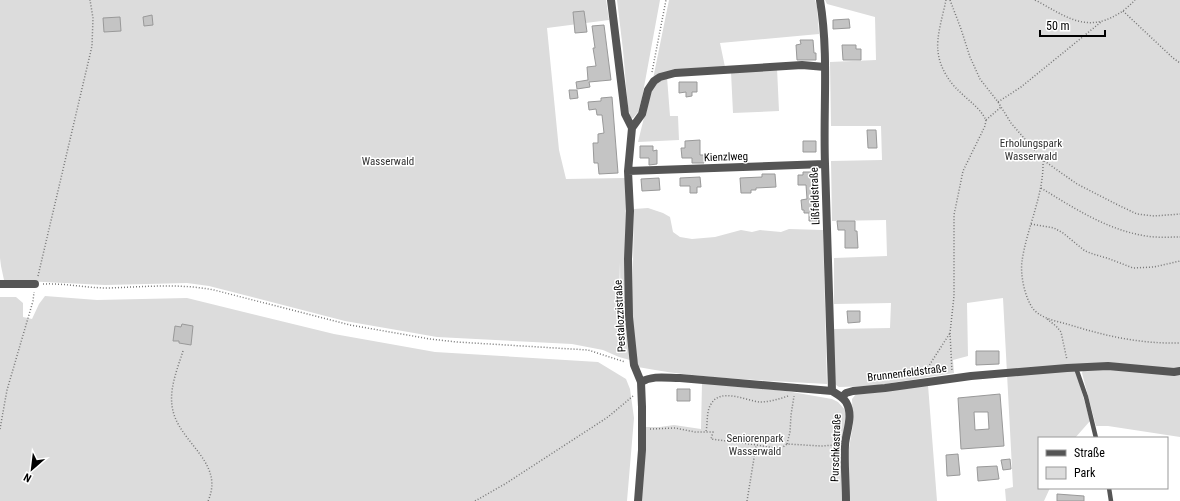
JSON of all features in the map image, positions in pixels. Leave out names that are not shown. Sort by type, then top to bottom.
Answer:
[{"type":"street","name":"Pestalozzistraße","points":[[611,0],[625,114],[632,128]]},
{"type":"street","name":"Lißfeldstraße","points":[[820,0],[825,67],[825,164],[832,391]]},
{"type":"street","name":"Pestalozzistraße","points":[[638,501],[643,428],[641,382],[634,365],[629,317],[628,259],[630,211],[628,171],[632,128],[642,114],[648,90],[654,81],[660,77],[675,73],[773,66],[802,65],[825,67]]},
{"type":"street","name":"Kienzlweg","points":[[628,171],[825,164]]},
{"type":"street","points":[[0,284],[35,284]]},
{"type":"street","name":"Brunnenfeldstraße","points":[[842,397],[846,393],[854,391],[919,384],[953,378],[1076,368],[1108,366],[1178,373]]},
{"type":"street","points":[[641,382],[646,379],[657,377],[672,378],[832,391],[842,397]]},
{"type":"street","name":"Purschkastraße","points":[[842,397],[846,403],[850,420],[845,445],[846,501]]},
{"type":"lane","points":[[1076,368],[1086,397],[1096,437]]},
{"type":"lane","points":[[1109,489],[1111,501]]},
{"type":"path","points":[[0,429],[7,390],[33,301],[35,284],[92,46],[93,18],[90,0]]},
{"type":"path","points":[[651,75],[666,0]]},
{"type":"path","points":[[946,0],[938,42],[940,59],[952,83],[979,109],[986,120]]},
{"type":"path","points":[[950,0],[970,57],[980,79],[998,102],[1011,123],[1043,160],[1077,184],[1138,214],[1154,216],[1180,214]]},
{"type":"path","points":[[1035,0],[1081,23],[1092,24],[1101,22],[1119,14],[1135,0]]},
{"type":"path","points":[[1123,10],[1180,63]]},
{"type":"path","points":[[998,102],[1021,87],[1101,22]]},
{"type":"path","points":[[953,378],[950,332],[954,296],[954,215],[963,171],[985,126],[986,120],[1001,107]]},
{"type":"path","points":[[1043,160],[1041,188],[1022,263],[1022,277],[1028,302],[1035,311],[1044,316],[1061,332],[1067,360]]},
{"type":"path","points":[[1041,188],[1087,215],[1113,227],[1147,236],[1180,238]]},
{"type":"path","points":[[1031,224],[1058,230],[1085,251],[1133,268],[1154,267],[1180,261]]},
{"type":"path","points":[[35,284],[107,288],[150,285],[197,286],[350,325],[430,339],[588,350],[634,365]]},
{"type":"path","points":[[1044,316],[1107,336],[1150,343],[1180,343]]},
{"type":"path","points":[[919,384],[950,332]]},
{"type":"path","points":[[183,351],[171,395],[172,411],[179,426],[201,455],[210,471],[212,477],[212,488],[208,501]]},
{"type":"path","points":[[475,501],[505,484],[608,417],[641,391]]},
{"type":"path","points":[[706,431],[710,405],[718,397],[726,395],[760,402],[770,402],[789,396],[794,396],[790,432],[787,444]]},
{"type":"path","points":[[643,428],[675,428],[696,432],[713,432],[711,440],[774,448],[783,447],[787,444],[821,446],[845,445]]},
{"type":"path","points":[[748,501],[756,445]]},
{"type":"green space","name":"Wasserwald","points":[[0,0],[606,0],[609,20],[547,28],[559,150],[566,179],[625,178],[628,209],[630,360],[603,350],[572,344],[437,337],[345,321],[209,286],[187,283],[105,285],[4,280],[0,258]],"holes":[[[620,262],[621,330],[619,300]]]},
{"type":"green space","points":[[617,0],[660,0],[642,98],[638,112],[633,118],[631,118],[628,108]]},
{"type":"green space","points":[[669,0],[815,0],[819,34],[720,43],[725,67],[653,79]]},
{"type":"green space","name":"Erholungspark Wasserwald","points":[[825,0],[1180,0],[1180,437],[1108,426],[1096,426],[1082,373],[1083,370],[1075,368],[1090,421],[1076,437],[1038,437],[1038,489],[1050,489],[1044,501],[1006,501],[1005,489],[1013,487],[1003,298],[967,303],[968,356],[953,360],[954,373],[872,386],[839,387],[836,385],[834,382],[834,329],[890,328],[891,303],[834,304],[834,258],[887,256],[886,220],[832,221],[831,161],[882,160],[881,126],[831,126],[830,62],[876,60],[875,17],[827,4]]},
{"type":"green space","points":[[777,68],[779,111],[733,113],[731,72]]},
{"type":"green space","points":[[667,77],[670,116],[678,116],[679,140],[638,142],[651,89],[656,83]]},
{"type":"green space","points":[[648,208],[670,217],[673,232],[680,237],[692,239],[715,237],[741,230],[752,232],[760,230],[781,232],[789,229],[823,230],[827,384],[708,377],[638,367],[632,320],[634,209]]},
{"type":"green space","points":[[45,296],[97,300],[187,298],[334,334],[435,352],[598,362],[626,379],[630,389],[634,418],[627,501],[0,501],[0,297],[16,297],[23,303],[23,317],[32,319],[39,304]]},
{"type":"green space","name":"Seniorenpark Wasserwald","points":[[702,383],[786,391],[832,399],[838,402],[846,411],[843,501],[640,501],[645,427],[674,425],[701,429]]},
{"type":"green space","points":[[928,385],[937,501],[850,501],[848,454],[853,425],[852,399],[856,394],[874,393]]},
{"type":"building","points":[[584,11],[587,32],[575,33],[573,12]]},
{"type":"building","points":[[152,15],[153,25],[144,26],[143,17]]},
{"type":"building","points":[[120,17],[121,31],[104,32],[103,18]]},
{"type":"building","points":[[849,19],[850,28],[833,29],[833,20]]},
{"type":"building","points":[[604,25],[611,80],[589,82],[590,87],[577,89],[576,82],[588,80],[587,67],[596,66],[592,26]]},
{"type":"building","points":[[800,40],[813,40],[816,60],[797,60],[796,45],[801,44]]},
{"type":"building","points":[[842,45],[856,45],[856,49],[861,49],[861,60],[843,60]]},
{"type":"building","points":[[679,82],[697,82],[697,92],[692,92],[692,96],[686,97],[686,92],[679,93]]},
{"type":"building","points":[[569,90],[577,90],[578,98],[570,99]]},
{"type":"building","points":[[612,97],[618,173],[599,174],[598,163],[594,163],[593,143],[598,143],[598,134],[604,133],[602,115],[597,115],[596,109],[589,110],[588,102],[601,101],[601,98]]},
{"type":"building","points":[[867,130],[876,130],[877,148],[868,148]]},
{"type":"building","points":[[700,140],[700,155],[704,155],[704,163],[692,163],[692,158],[682,158],[681,148],[685,148],[685,141]]},
{"type":"building","points":[[803,141],[816,141],[816,152],[803,152]]},
{"type":"building","points":[[640,146],[653,146],[653,151],[657,150],[657,164],[649,165],[649,158],[640,158]]},
{"type":"building","points":[[803,172],[816,172],[817,185],[815,185],[817,221],[809,221],[809,213],[804,213],[804,210],[802,210],[801,200],[807,199],[806,185],[798,185],[798,175],[803,175]]},
{"type":"building","points":[[762,174],[775,174],[776,187],[756,188],[756,190],[751,190],[751,193],[741,193],[740,178],[762,177]]},
{"type":"building","points":[[700,177],[701,187],[697,187],[697,193],[690,193],[690,186],[680,186],[680,178]]},
{"type":"building","points":[[659,178],[660,190],[642,191],[641,179]]},
{"type":"building","points":[[837,221],[855,221],[858,248],[845,248],[845,230],[838,230]]},
{"type":"building","points":[[847,311],[860,311],[860,322],[848,323]]},
{"type":"building","points":[[182,324],[193,326],[191,345],[179,343],[179,341],[173,341],[175,326],[181,327]]},
{"type":"building","points":[[976,351],[999,351],[999,364],[976,365]]},
{"type":"building","points":[[677,389],[690,389],[690,401],[677,401]]},
{"type":"building","points":[[1000,394],[1004,446],[961,449],[958,398]],"holes":[[[974,412],[988,412],[989,429],[975,430]]]},
{"type":"building","points":[[958,454],[960,475],[947,476],[946,455]]},
{"type":"building","points":[[1010,459],[1011,469],[1003,470],[1001,460]]},
{"type":"building","points":[[997,466],[999,479],[978,481],[977,467]]},
{"type":"building","points":[[1057,494],[1084,496],[1084,501],[1057,501]]}]
